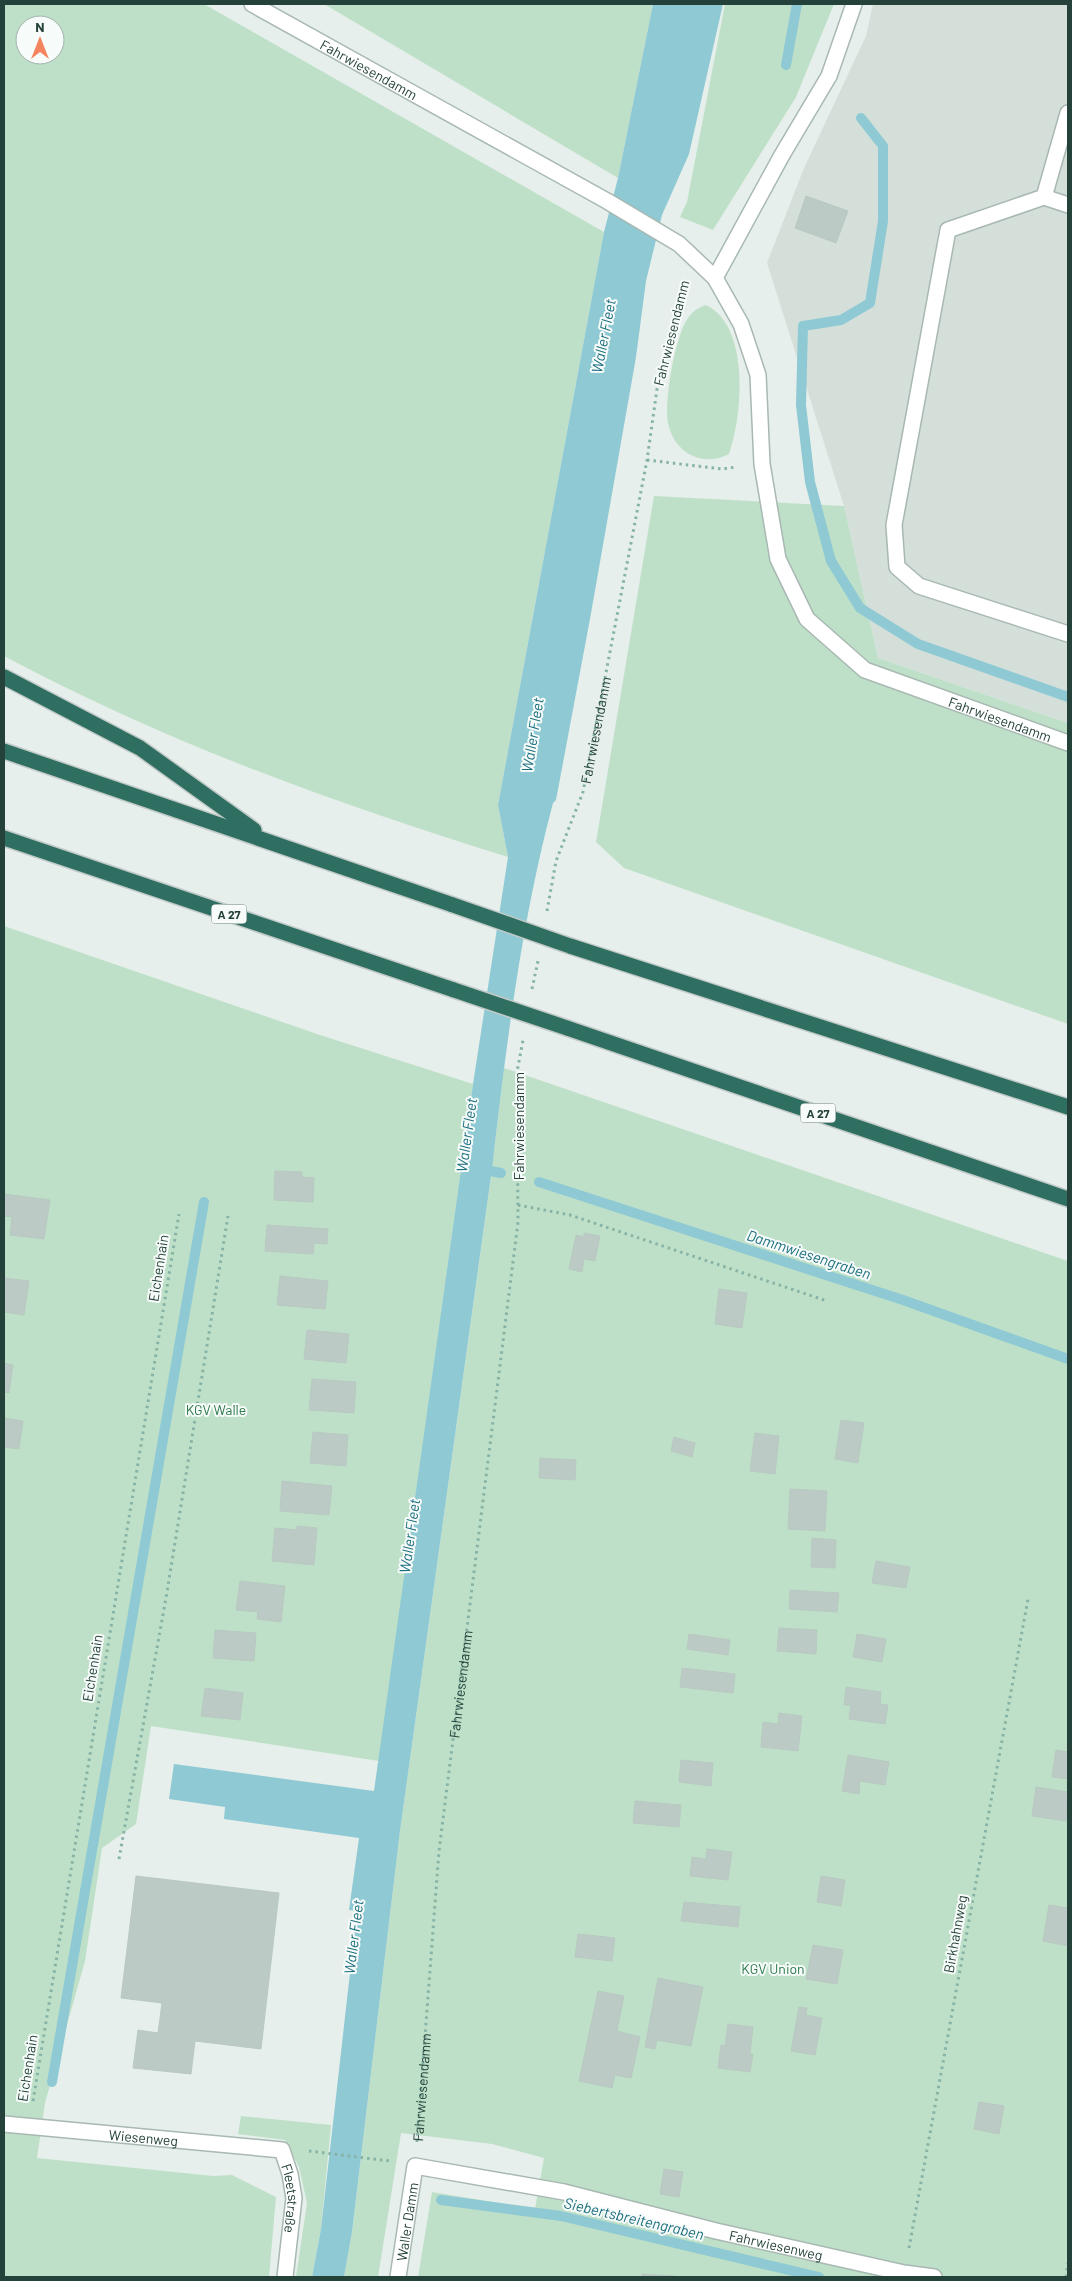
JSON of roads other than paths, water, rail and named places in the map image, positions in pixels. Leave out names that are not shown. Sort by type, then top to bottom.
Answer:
[{"type":"highway","points":[[4,677],[140,748],[267,840]]},
{"type":"highway","points":[[4,750],[570,946],[1068,1107]]},
{"type":"highway","name":"A 27","points":[[4,838],[1068,1199]]},
{"type":"street","name":"Fahrwiesendamm","points":[[252,4],[607,201],[679,244],[715,278],[741,324],[758,375],[762,464],[778,559],[807,619],[865,670],[1068,743]]},
{"type":"street","points":[[715,278],[782,155],[829,76],[854,4]]},
{"type":"street","points":[[1044,197],[1068,113]]},
{"type":"street","points":[[1068,206],[1044,197],[948,230],[894,525],[896,567],[919,586],[1068,634]]},
{"type":"street","name":"Wiesenweg","points":[[4,2124],[282,2150]]},
{"type":"street","name":"Fleetstraße","points":[[282,2150],[290,2174],[294,2198],[285,2277]]},
{"type":"street","name":"Fahrwiesenweg","points":[[415,2166],[564,2192],[716,2231],[904,2273],[934,2277]]},
{"type":"street","name":"Waller Damm","points":[[398,2277],[415,2166]]},
{"type":"water","name":"Waller Fleet","points":[[653,4],[723,4],[689,154],[662,215],[646,281],[636,357],[590,619],[556,800],[553,803],[542,848],[523,939],[400,1831],[352,2232],[344,2277],[312,2277],[321,2229],[357,1911],[349,1910],[359,1838],[224,1819],[225,1807],[169,1799],[174,1764],[374,1791],[473,1084],[508,857],[498,805],[604,232],[618,178]]},
{"type":"waterway","points":[[786,65],[797,4]]},
{"type":"waterway","points":[[861,118],[883,146],[883,221],[870,303],[841,320],[803,326],[801,405],[810,482],[831,561],[860,608],[918,644],[1068,697]]},
{"type":"waterway","name":"Dammwiesengraben","points":[[480,1169],[501,1173]]},
{"type":"waterway","name":"Dammwiesengraben","points":[[539,1182],[903,1300],[1068,1359]]},
{"type":"waterway","points":[[52,2082],[204,1202]]},
{"type":"waterway","name":"Siebertsbreitengraben","points":[[441,2200],[561,2216],[819,2277]]},
{"type":"park label","name":"KGV Walle","points":[[216,1409]]},
{"type":"park label","name":"KGV Union","points":[[773,1968]]}]
